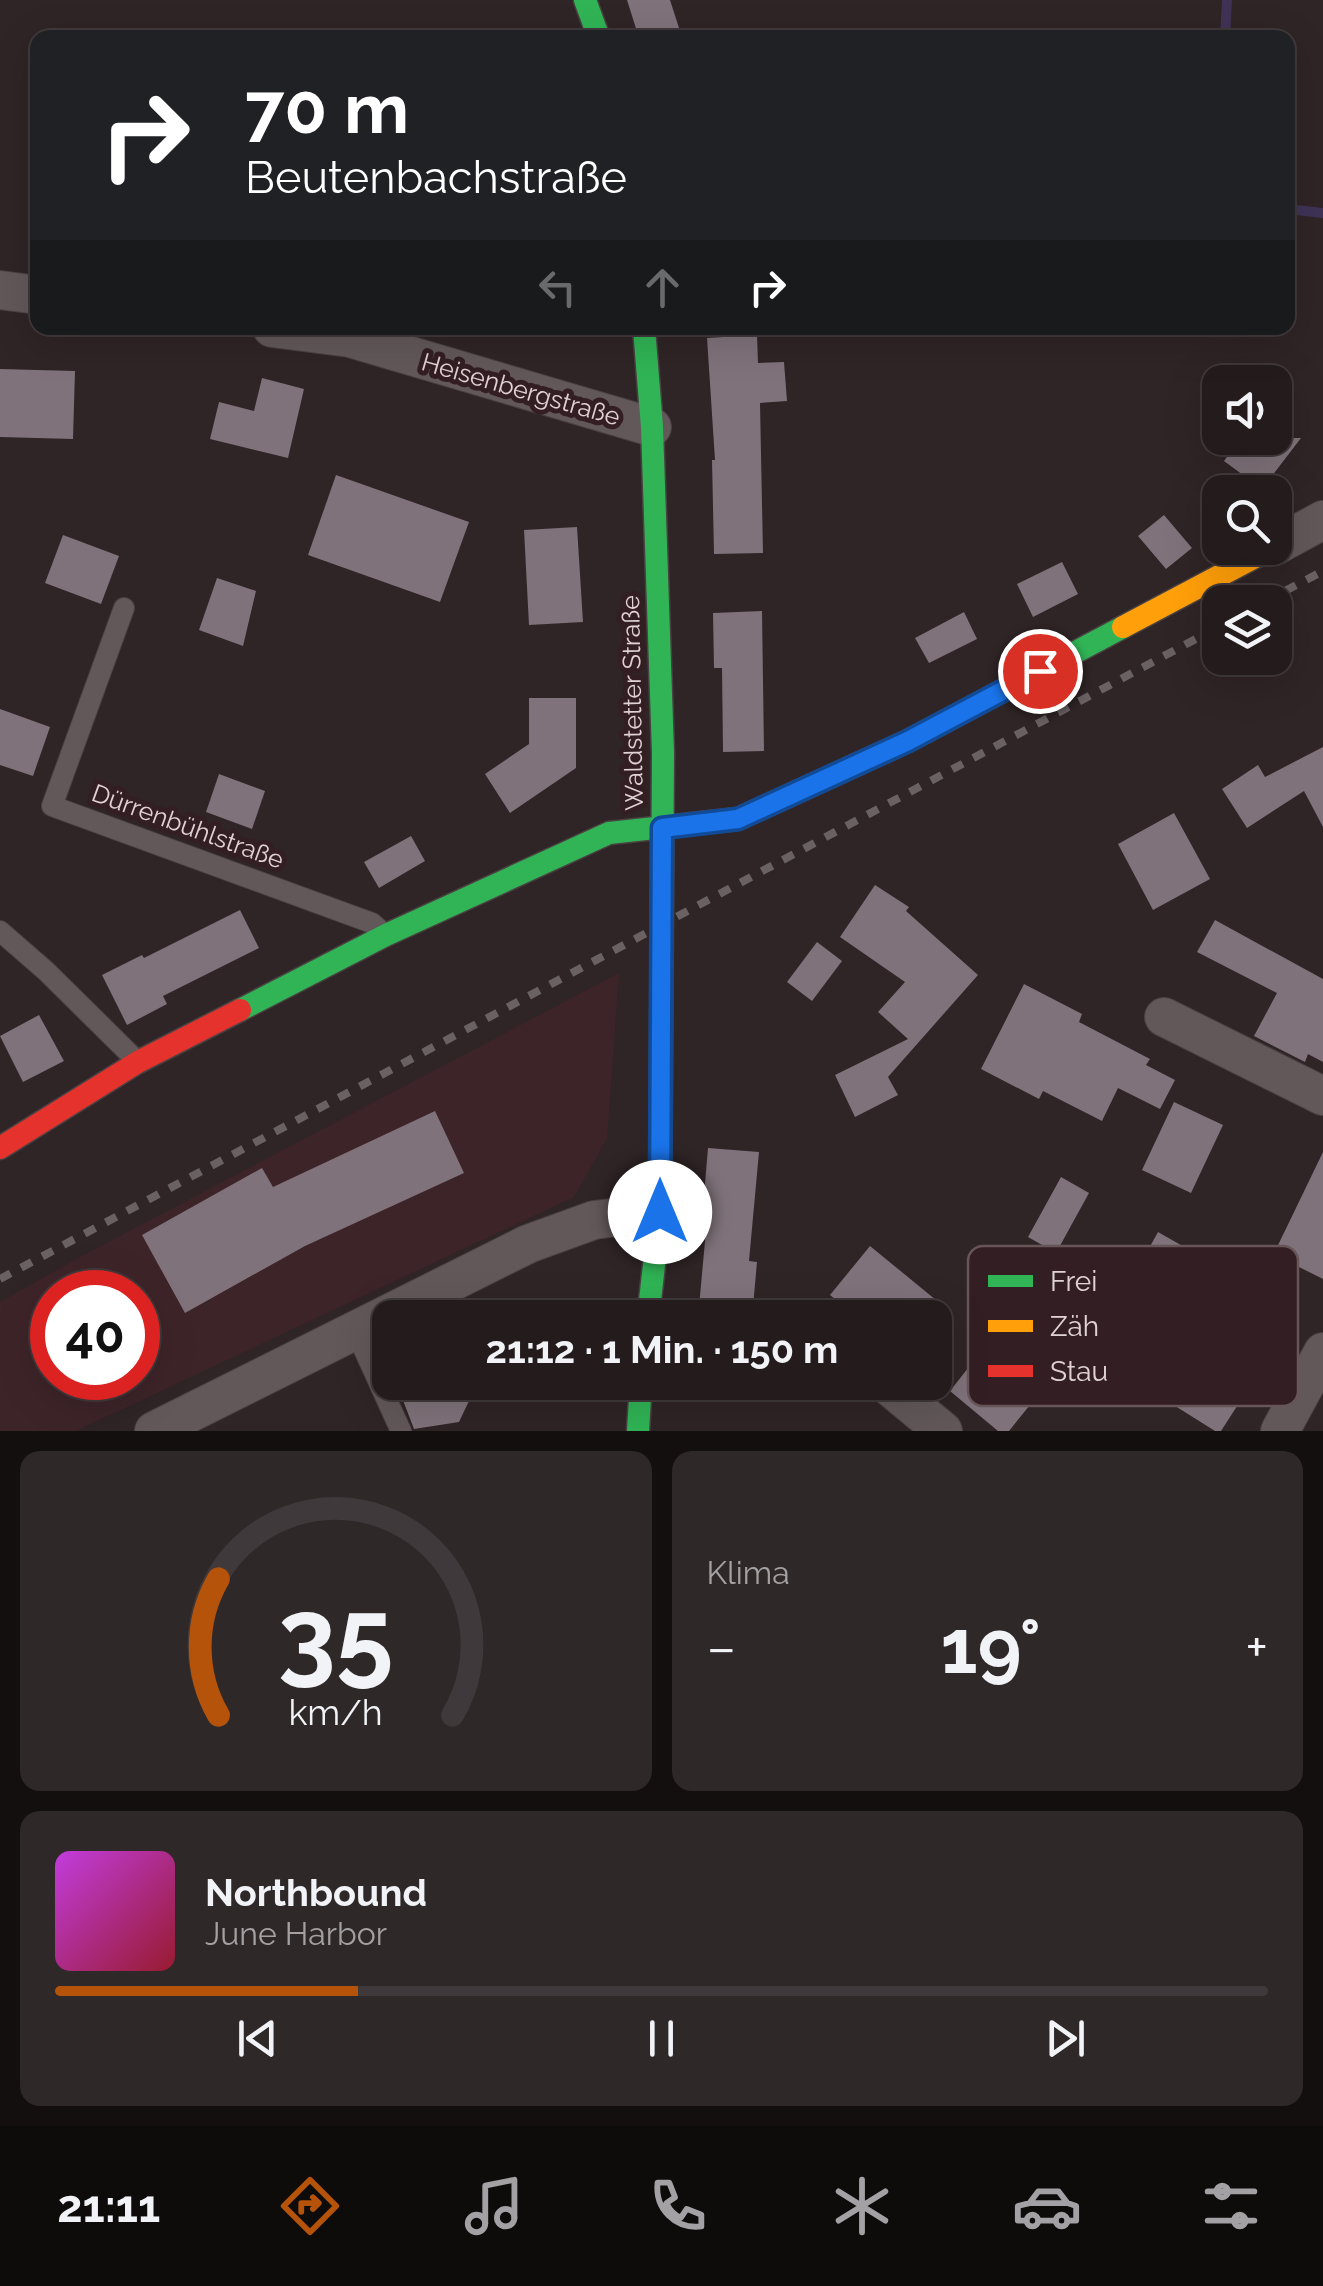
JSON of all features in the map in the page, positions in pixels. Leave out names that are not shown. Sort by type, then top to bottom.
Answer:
[{"type":"street","points":[[585,0],[595,30]]},
{"type":"street","points":[[0,290],[30,294]]},
{"type":"street","name":"Heisenbergstraße","points":[[327,335],[350,338],[652,427]]},
{"type":"street","name":"Waldstetter Straße","points":[[645,335],[652,427],[663,753],[660,1212],[650,1300]]},
{"type":"street","points":[[1292,537],[1323,520]]},
{"type":"street","points":[[0,1148],[138,1062],[386,935],[608,833],[738,819],[908,741],[1239,565]]},
{"type":"street","points":[[1164,1017],[1323,1096]]},
{"type":"street","points":[[154,1431],[528,1244],[594,1220],[660,1212]]},
{"type":"street","points":[[1298,1398],[1323,1352]]},
{"type":"street","points":[[638,1431],[640,1400]]},
{"type":"street","points":[[906,1400],[943,1431]]},
{"type":"street","points":[[1280,1431],[1294,1406]]},
{"type":"lane","name":"Dürrenbühlstraße","points":[[124,608],[52,806],[372,923],[386,935]]},
{"type":"lane","points":[[0,931],[138,1062]]},
{"type":"lane","points":[[355,1330],[401,1431]]},
{"type":"shaded area","points":[[619,973],[607,1139],[574,1197],[160,1392],[160,1270],[57,1270]]},
{"type":"shaded area","points":[[30,1285],[30,1400],[142,1400],[76,1431],[0,1431],[0,1302]]},
{"type":"building","points":[[627,0],[670,0],[680,30],[636,30]]},
{"type":"building","points":[[757,335],[758,363],[784,362],[787,401],[760,403],[763,553],[714,554],[715,460],[707,338]]},
{"type":"building","points":[[0,369],[75,371],[73,439],[0,437]]},
{"type":"building","points":[[262,378],[304,389],[288,458],[210,439],[219,402],[254,411]]},
{"type":"building","points":[[1228,455],[1288,455],[1273,475],[1243,475],[1224,461]]},
{"type":"building","points":[[336,475],[469,522],[440,602],[308,555]]},
{"type":"building","points":[[1164,515],[1192,548],[1166,569],[1138,536]]},
{"type":"building","points":[[577,527],[583,622],[529,625],[524,530]]},
{"type":"building","points":[[63,535],[119,556],[101,604],[45,583]]},
{"type":"building","points":[[1062,562],[1078,594],[1033,617],[1017,584]]},
{"type":"building","points":[[217,578],[256,591],[243,646],[199,630]]},
{"type":"building","points":[[762,611],[764,751],[723,752],[722,668],[714,668],[713,613]]},
{"type":"building","points":[[964,612],[977,639],[929,663],[915,638]]},
{"type":"building","points":[[529,698],[576,698],[576,768],[510,813],[485,774],[529,744]]},
{"type":"building","points":[[0,709],[50,727],[33,776],[0,765]]},
{"type":"building","points":[[1323,747],[1323,827],[1304,791],[1247,828],[1222,789],[1258,765],[1265,777]]},
{"type":"building","points":[[219,774],[265,791],[252,829],[206,812]]},
{"type":"building","points":[[1174,813],[1210,879],[1153,910],[1118,844]]},
{"type":"building","points":[[411,836],[425,861],[379,888],[364,862]]},
{"type":"building","points":[[875,885],[909,907],[906,911],[978,975],[888,1077],[898,1095],[855,1117],[835,1075],[908,1039],[878,1012],[905,982],[840,937]]},
{"type":"building","points":[[240,910],[259,948],[163,996],[167,1004],[127,1025],[102,975]]},
{"type":"building","points":[[1215,920],[1323,979],[1323,1062],[1308,1054],[1305,1062],[1254,1036],[1277,993],[1197,952]]},
{"type":"building","points":[[817,942],[842,961],[812,1001],[787,982]]},
{"type":"building","points":[[1024,984],[1082,1014],[1079,1022],[1150,1059],[1146,1065],[1175,1080],[1160,1109],[1118,1088],[1102,1121],[1043,1091],[1039,1099],[981,1069]]},
{"type":"building","points":[[39,1015],[64,1061],[23,1082],[0,1036]]},
{"type":"building","points":[[1174,1102],[1223,1125],[1191,1193],[1142,1170]]},
{"type":"building","points":[[435,1111],[464,1173],[305,1246],[185,1313],[142,1235],[262,1168],[273,1187]]},
{"type":"building","points":[[708,1148],[759,1152],[749,1261],[757,1262],[754,1300],[700,1300],[707,1219],[702,1219]]},
{"type":"building","points":[[1323,1152],[1323,1279],[1298,1269],[1298,1246],[1278,1246]]},
{"type":"building","points":[[1061,1177],[1089,1193],[1060,1246],[1044,1246],[1028,1237]]},
{"type":"building","points":[[1158,1232],[1182,1246],[1150,1246]]},
{"type":"building","points":[[870,1246],[936,1300],[836,1300],[830,1295]]},
{"type":"building","points":[[968,1368],[968,1406],[952,1388]]},
{"type":"building","points":[[403,1400],[469,1400],[459,1422],[414,1429]]},
{"type":"building","points":[[968,1406],[1029,1406],[1009,1431],[998,1431]]},
{"type":"building","points":[[1175,1406],[1237,1406],[1221,1431]]},
{"type":"waterway","points":[[1225,30],[1227,0]]},
{"type":"waterway","points":[[1295,210],[1323,213]]},
{"type":"railway","points":[[1292,587],[1323,571]]},
{"type":"railway","points":[[0,1279],[1202,636]]},
{"type":"traffic: fast","points":[[585,0],[596,30]]},
{"type":"traffic: fast","points":[[645,335],[652,427],[663,753],[660,1212],[650,1300]]},
{"type":"traffic: fast","points":[[240,1010],[386,935],[609,833],[738,819],[908,741],[1123,627]]},
{"type":"traffic: fast","points":[[638,1431],[640,1400]]},
{"type":"traffic: slow","points":[[1123,627],[1240,565]]},
{"type":"traffic: jam","points":[[0,1148],[138,1062],[240,1010]]},
{"type":"route","points":[[660,1212],[662,828],[738,819],[908,741],[1040,671]]}]
